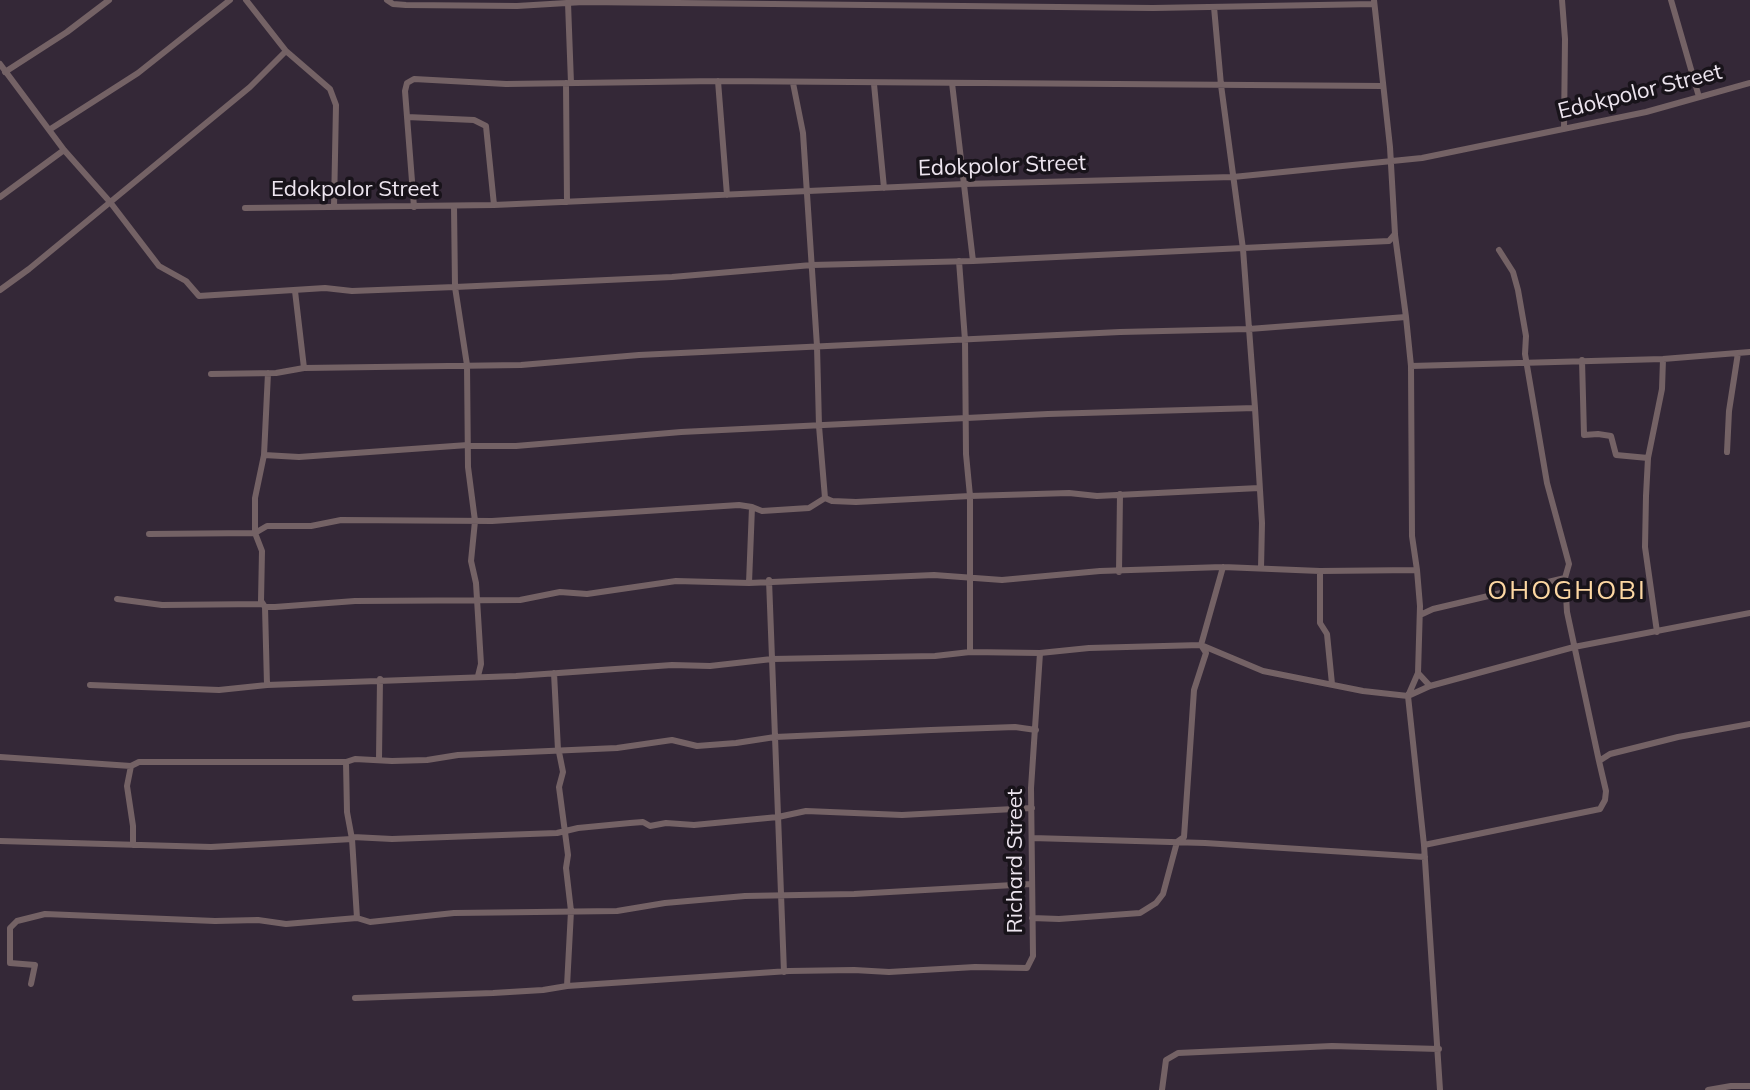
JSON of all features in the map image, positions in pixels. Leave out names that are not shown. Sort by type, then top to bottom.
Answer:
[{"type":"street","points":[[5,72],[67,32],[109,0]]},
{"type":"street","points":[[49,130],[138,73],[230,0]]},
{"type":"street","points":[[246,0],[286,51],[330,89],[336,105],[334,207]]},
{"type":"street","points":[[387,0],[406,5],[583,1],[1168,4],[1214,7],[1374,2],[1390,147],[1395,235],[1411,366],[1412,536],[1420,615],[1418,673],[1408,696],[1425,857],[1440,1090]]},
{"type":"street","points":[[1562,0],[1564,129]]},
{"type":"street","points":[[1671,0],[1699,97]]},
{"type":"street","points":[[567,202],[568,3]]},
{"type":"street","points":[[1214,7],[1243,249],[1262,523],[1261,568]]},
{"type":"street","points":[[0,290],[250,87],[286,51]]},
{"type":"street","points":[[0,64],[64,150],[110,202],[159,266],[186,281],[199,296],[325,288],[352,291],[672,277],[812,265],[1243,249],[1389,241],[1395,235]]},
{"type":"street","points":[[414,207],[405,91],[407,83],[414,79],[506,84],[718,81],[1382,86]]},
{"type":"street","points":[[718,81],[727,195]]},
{"type":"street","points":[[793,83],[801,113],[825,498]]},
{"type":"street","points":[[952,83],[973,261]]},
{"type":"street","name":"Edokpolor Street","points":[[245,208],[494,205],[965,184],[1233,177],[1389,163],[1564,129],[1750,83]]},
{"type":"street","points":[[874,84],[884,188]]},
{"type":"street","points":[[407,117],[474,120],[486,126],[494,205]]},
{"type":"street","points":[[0,197],[64,150]]},
{"type":"street","points":[[454,206],[455,287],[467,365],[468,446],[475,521],[471,561],[476,583],[481,664],[478,676]]},
{"type":"street","points":[[1424,845],[1600,809],[1605,800],[1606,791],[1567,612],[1565,578],[1569,564],[1547,483],[1518,290],[1513,272],[1499,250]]},
{"type":"street","points":[[959,261],[970,496],[970,652]]},
{"type":"street","points":[[295,291],[304,368]]},
{"type":"street","points":[[211,374],[268,373],[304,368],[521,365],[582,358],[1249,329],[1406,317]]},
{"type":"street","points":[[1411,366],[1663,359],[1750,352]]},
{"type":"street","points":[[1727,452],[1729,411],[1738,353]]},
{"type":"street","points":[[1657,632],[1645,547],[1648,458],[1662,389],[1663,359]]},
{"type":"street","points":[[1582,360],[1584,435],[1611,436],[1616,455],[1648,458]]},
{"type":"street","points":[[267,685],[262,551],[255,533],[255,498],[264,455],[268,373]]},
{"type":"street","points":[[264,455],[321,456],[468,446],[516,446],[681,432],[1255,408]]},
{"type":"street","points":[[825,498],[856,502],[1259,488]]},
{"type":"street","points":[[1119,572],[1120,494]]},
{"type":"street","points":[[149,534],[255,533],[267,526],[311,526],[341,520],[475,521],[752,507],[762,511],[809,508],[825,498]]},
{"type":"street","points":[[749,583],[752,507]]},
{"type":"street","points":[[117,599],[173,605],[264,606],[355,601],[520,600],[546,594],[587,594],[676,581],[749,583],[921,575],[1002,580],[1100,571],[1223,567],[1320,571],[1417,570]]},
{"type":"street","points":[[1032,918],[1140,913],[1149,909],[1163,894],[1177,842],[1184,837],[1194,690],[1206,653],[1201,645],[1223,567]]},
{"type":"street","points":[[1320,571],[1320,623],[1327,634],[1332,684]]},
{"type":"street","points":[[1420,615],[1433,609],[1565,578]]},
{"type":"street","points":[[355,998],[518,992],[784,972],[769,580]]},
{"type":"street","points":[[90,685],[219,690],[380,679],[672,665],[710,666],[772,659],[970,652],[1040,653],[1089,648],[1201,645],[1263,671],[1408,696],[1430,686],[1574,647],[1750,613]]},
{"type":"street","name":"Richard Street","points":[[784,972],[1027,968],[1033,956],[1032,808],[1040,653]]},
{"type":"street","points":[[554,673],[558,751],[563,772],[559,787],[568,855],[566,868],[571,911],[567,986]]},
{"type":"street","points":[[1418,673],[1430,686]]},
{"type":"street","points":[[379,759],[380,679]]},
{"type":"street","points":[[1599,761],[1610,754],[1650,743],[1750,724]]},
{"type":"street","points":[[0,757],[131,766],[139,762],[427,760],[458,755],[617,748],[672,740],[697,746],[775,737],[1002,727],[1036,730]]},
{"type":"street","points":[[346,762],[347,812],[352,838],[357,918]]},
{"type":"street","points":[[131,766],[127,786],[133,845]]},
{"type":"street","points":[[0,841],[211,847],[352,838],[565,832],[643,822],[650,826],[666,823],[694,825],[778,817],[806,811],[902,815],[1032,808]]},
{"type":"street","points":[[1032,838],[1177,842],[1425,857]]},
{"type":"street","points":[[31,984],[35,965],[10,963],[10,928],[17,921],[45,914],[258,920],[286,924],[357,918],[370,922],[454,913],[617,911],[665,903],[780,894],[854,894],[1031,884]]},
{"type":"street","points":[[1162,1090],[1166,1060],[1178,1053],[1332,1046],[1439,1049]]},
{"type":"street","points":[[1708,1090],[1750,1086]]},
{"type":"district","name":"OHOGHOBI","points":[[1567,591]]}]
